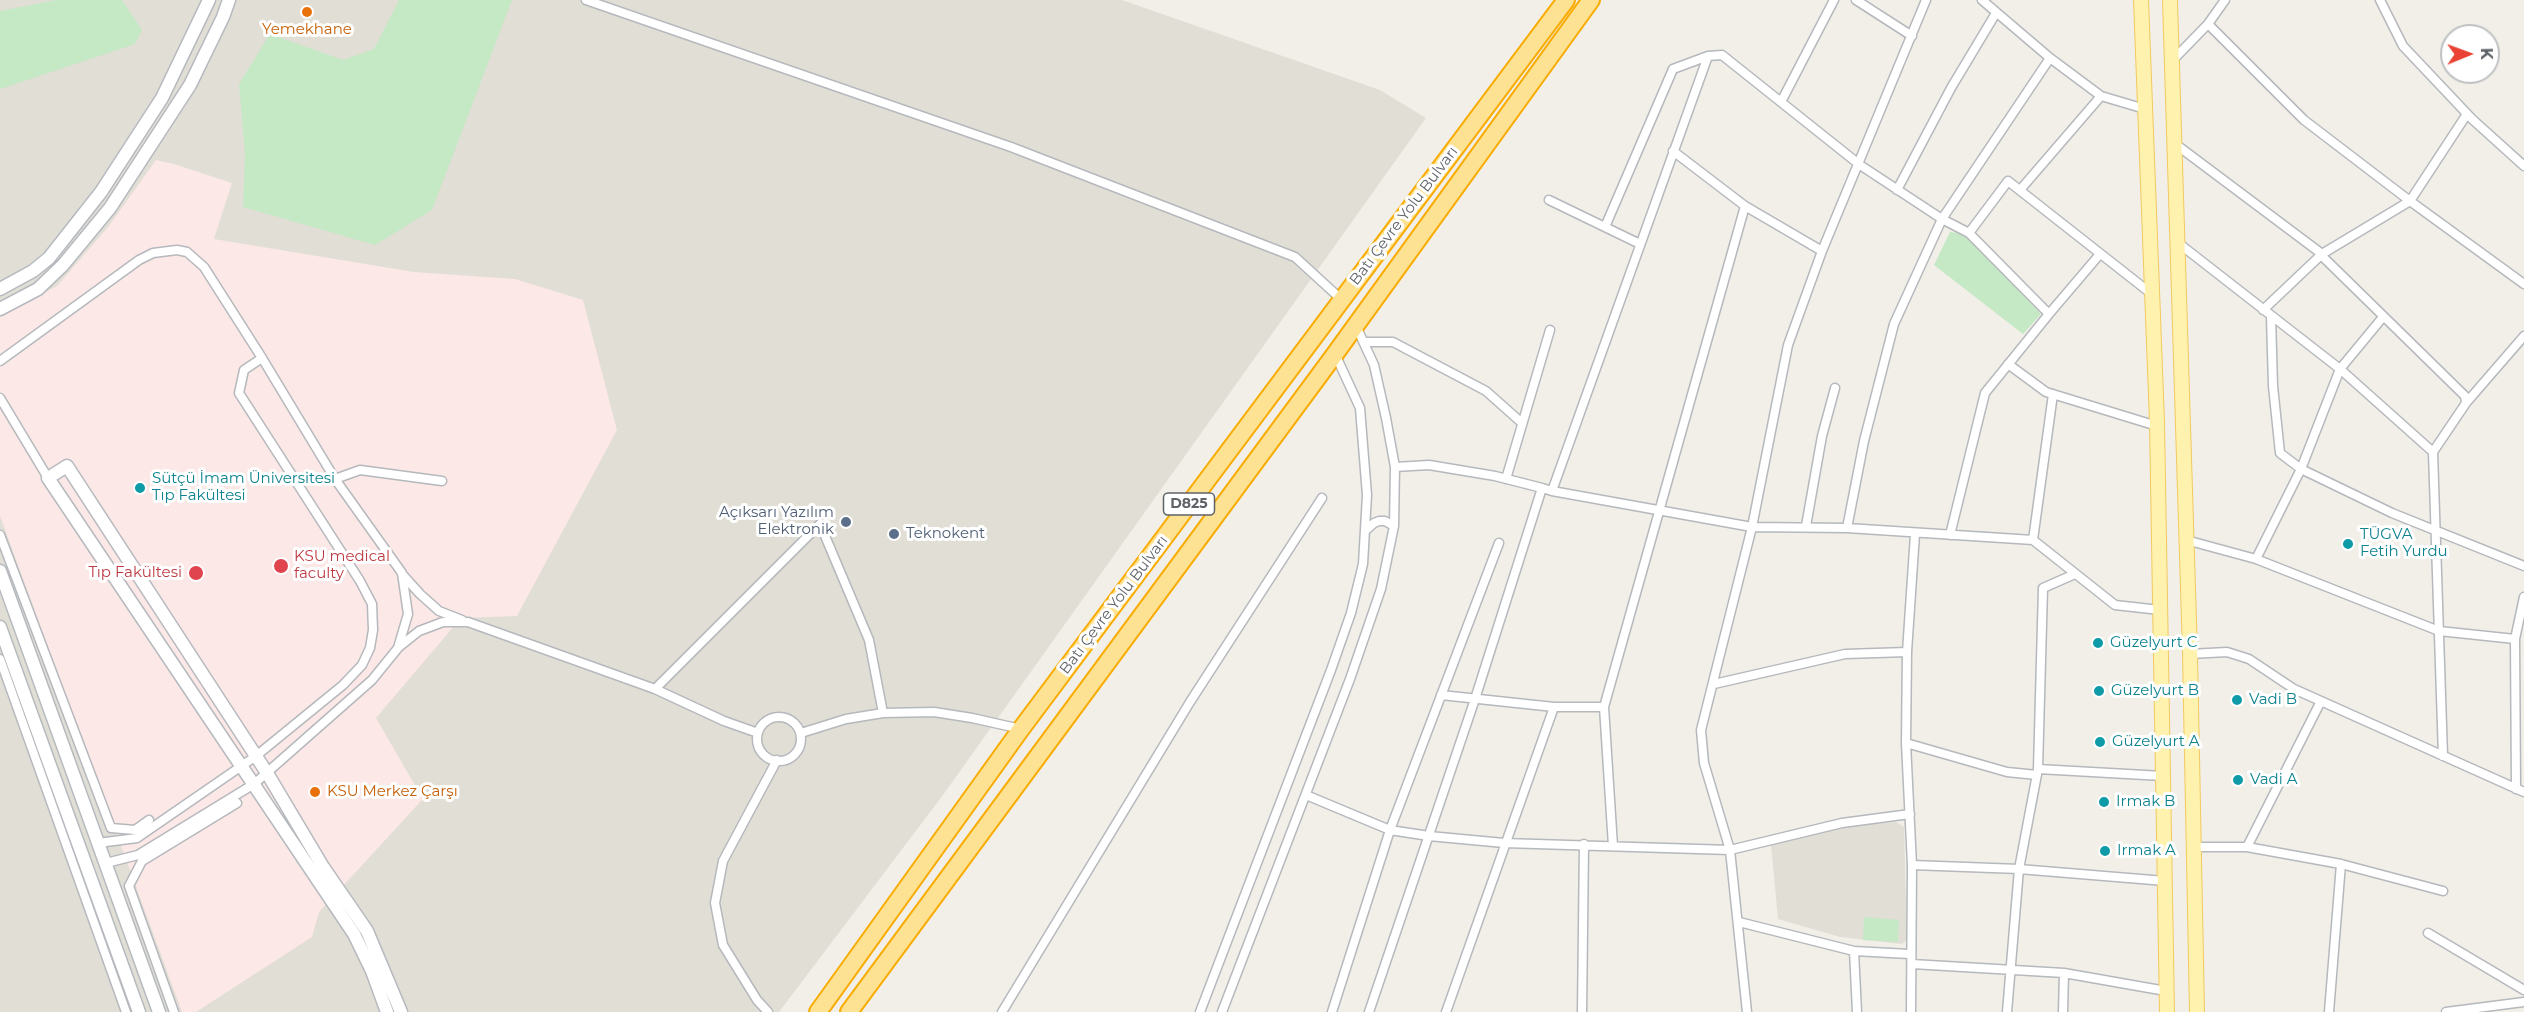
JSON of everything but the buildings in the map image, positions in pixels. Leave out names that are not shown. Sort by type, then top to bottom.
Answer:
[{"type":"highway","name":"Batı Çevre Yolu Bulvarı","points":[[818,1012],[1021,729],[1566,0]]},
{"type":"highway","name":"Batı Çevre Yolu Bulvarı","points":[[849,1012],[1335,354],[1591,0]]},
{"type":"main road","points":[[2141,0],[2157,426],[2167,1012]]},
{"type":"main road","points":[[2170,0],[2190,654],[2197,1012]]},
{"type":"street","points":[[0,288],[33,271],[49,258],[101,192],[162,98],[209,0]]},
{"type":"street","points":[[0,309],[38,289],[63,265],[110,208],[190,84],[229,0]]},
{"type":"street","points":[[586,0],[1011,147],[1295,257],[1342,300]]},
{"type":"street","points":[[1781,102],[1834,0]]},
{"type":"street","points":[[1856,0],[1912,36]]},
{"type":"street","points":[[1747,1012],[1730,850],[1704,763],[1701,730],[1752,527],[1788,345],[1822,251],[1860,165],[1926,0]]},
{"type":"street","points":[[1982,0],[2050,58],[2101,96],[2145,109]]},
{"type":"street","points":[[2171,62],[2208,24],[2225,0]]},
{"type":"street","points":[[2380,0],[2403,46],[2467,114],[2524,166]]},
{"type":"street","points":[[1897,190],[1951,88],[1996,13]]},
{"type":"street","points":[[2208,24],[2304,120],[2409,201],[2524,284]]},
{"type":"street","points":[[1605,227],[1673,69],[1708,56],[1722,55],[1860,165],[1942,219],[1969,233],[2049,314]]},
{"type":"street","points":[[1552,491],[1708,56]]},
{"type":"street","points":[[1847,528],[1864,441],[1894,324],[1942,219],[2050,58]]},
{"type":"street","points":[[2020,190],[2101,96]]},
{"type":"street","points":[[2263,310],[2322,255],[2409,201],[2467,114]]},
{"type":"street","points":[[2174,143],[2322,255],[2466,396],[2466,403]]},
{"type":"street","points":[[1673,151],[1746,206],[1822,251]]},
{"type":"street","points":[[1969,233],[2008,181],[2153,295]]},
{"type":"street","points":[[1550,200],[1640,244]]},
{"type":"street","points":[[1614,846],[1604,707],[1746,206]]},
{"type":"street","points":[[2177,242],[2340,369],[2433,452]]},
{"type":"street","points":[[0,361],[139,260],[153,253],[177,250],[187,252],[204,267],[335,479],[402,573],[439,611],[655,689],[724,721],[758,733]]},
{"type":"street","points":[[1950,535],[1985,393],[2100,255]]},
{"type":"street","points":[[2271,316],[2277,439],[2280,453],[2301,469],[2435,531],[2524,566]]},
{"type":"street","points":[[2256,560],[2301,469],[2340,369],[2383,317]]},
{"type":"street","points":[[1222,1012],[1350,679],[1381,589],[1394,526],[1395,467],[1374,365],[1356,325]]},
{"type":"street","points":[[1506,478],[1550,330]]},
{"type":"street","points":[[2443,756],[2433,452],[2466,403],[2524,336]]},
{"type":"street","points":[[1364,342],[1393,342],[1486,392],[1522,423]]},
{"type":"street","points":[[1200,1012],[1351,613],[1363,564],[1367,495],[1360,408],[1335,354]]},
{"type":"street","points":[[98,843],[136,838],[241,767],[343,685],[362,665],[370,648],[373,630],[372,604],[360,581],[239,393],[244,370],[262,358]]},
{"type":"street","points":[[2008,364],[2046,392],[2157,426]]},
{"type":"street","points":[[1806,526],[1822,435],[1835,388]]},
{"type":"street","points":[[2033,540],[2053,394]]},
{"type":"street","points":[[0,398],[48,478],[354,934],[372,971],[387,1012]]},
{"type":"street","points":[[1395,467],[1429,465],[1506,478],[1552,491],[1658,512],[1752,527],[1806,526],[2033,540],[2115,605],[2160,610]]},
{"type":"street","points":[[48,478],[67,466],[267,773],[323,867],[367,932],[401,1012]]},
{"type":"street","points":[[335,479],[360,470],[442,481]]},
{"type":"street","points":[[1369,1012],[1475,699],[1542,488]]},
{"type":"street","points":[[1002,1012],[1190,702],[1322,498]]},
{"type":"street","points":[[1365,531],[1379,521],[1385,521],[1394,526]]},
{"type":"street","points":[[655,689],[820,524],[869,640],[883,713]]},
{"type":"street","points":[[1911,1012],[1912,964],[1909,954],[1912,865],[1906,743],[1907,652],[1915,534]]},
{"type":"street","points":[[0,535],[111,828],[135,830],[149,820]]},
{"type":"street","points":[[2186,540],[2256,560],[2439,631],[2515,639]]},
{"type":"street","points":[[1332,1012],[1390,830],[1499,543]]},
{"type":"street","points":[[0,570],[159,1012]]},
{"type":"street","points":[[398,648],[408,614],[402,573]]},
{"type":"street","points":[[2007,1012],[2019,870],[2038,772],[2043,588],[2075,574]]},
{"type":"street","points":[[2190,654],[2227,652],[2249,659],[2294,689],[2520,791],[2515,639],[2524,597]]},
{"type":"street","points":[[86,866],[138,855],[254,784],[372,680],[398,648],[419,632],[443,622],[468,622]]},
{"type":"street","points":[[0,627],[139,1012]]},
{"type":"street","points":[[1714,684],[1845,654],[1907,652]]},
{"type":"street","points":[[0,660],[126,1012]]},
{"type":"street","points":[[1441,695],[1554,707],[1604,707]]},
{"type":"street","points":[[2247,847],[2321,701]]},
{"type":"street","points":[[1446,1012],[1554,707]]},
{"type":"street","points":[[801,733],[846,719],[883,713],[934,712],[1021,729]]},
{"type":"street","points":[[780,717],[793,722],[801,733],[796,753],[791,757],[777,760],[764,754],[760,748],[758,733],[767,721],[780,717]]},
{"type":"street","points":[[1906,743],[2007,772],[2163,776]]},
{"type":"street","points":[[768,1012],[723,945],[715,903],[723,861],[777,760]]},
{"type":"street","points":[[1306,795],[1390,830],[1504,843],[1730,850],[1842,823],[1910,814]]},
{"type":"street","points":[[174,1012],[129,886],[142,861],[237,803]]},
{"type":"street","points":[[1582,1012],[1584,844]]},
{"type":"street","points":[[2194,847],[2247,847],[2341,864],[2443,891]]},
{"type":"street","points":[[2329,1012],[2341,864]]},
{"type":"street","points":[[1912,865],[2165,881]]},
{"type":"street","points":[[1739,922],[1854,951],[1909,954]]},
{"type":"street","points":[[2428,933],[2524,990]]},
{"type":"street","points":[[1854,951],[1857,1012]]},
{"type":"street","points":[[1912,964],[2064,973],[2166,991]]},
{"type":"street","points":[[2063,1012],[2064,973]]},
{"type":"street","points":[[2445,1012],[2524,1002]]},
{"type":"shaded area","points":[[0,0],[1122,0],[1380,90],[1426,118],[943,795],[779,1012],[0,1012]]},
{"type":"shaded area","name":"KSU medical faculty","points":[[156,160],[232,183],[214,239],[414,272],[515,279],[583,300],[617,430],[517,616],[461,618],[376,718],[423,799],[319,912],[312,937],[196,1012],[182,1012],[0,516],[0,316],[57,286],[108,227]]},
{"type":"shaded area","points":[[1896,822],[1904,827],[1907,940],[1902,944],[1840,937],[1778,919],[1771,845],[1841,827]]},
{"type":"green space","points":[[56,0],[122,0],[142,30],[135,44],[0,89],[0,11]]},
{"type":"green space","points":[[399,0],[512,0],[432,210],[375,245],[243,207],[245,154],[239,84],[270,34],[343,60],[374,49]]},
{"type":"green space","points":[[1950,232],[1965,234],[2041,314],[2023,334],[1934,265]]},
{"type":"green space","points":[[1864,917],[1899,920],[1898,942],[1863,940]]},
{"type":"place","name":"Yemekhane","points":[[307,12]]},
{"type":"place","name":"Sütçü İmam Üniversitesi Tıp Fakültesi","points":[[140,488]]},
{"type":"place","name":"Açıksarı Yazılım Elektronik","points":[[846,522]]},
{"type":"place","name":"Teknokent","points":[[894,534]]},
{"type":"place","name":"TÜGVA Fetih Yurdu","points":[[2348,544]]},
{"type":"place","name":"KSU medical faculty","points":[[281,566]]},
{"type":"place","name":"Tıp Fakültesi","points":[[196,573]]},
{"type":"place","name":"Güzelyurt C","points":[[2098,643]]},
{"type":"place","name":"Güzelyurt B","points":[[2099,691]]},
{"type":"place","name":"Vadi B","points":[[2237,700]]},
{"type":"place","name":"Güzelyurt A","points":[[2100,742]]},
{"type":"place","name":"Vadi A","points":[[2238,780]]},
{"type":"place","name":"KSU Merkez Çarşı","points":[[315,792]]},
{"type":"place","name":"Irmak B","points":[[2104,802]]},
{"type":"place","name":"Irmak A","points":[[2105,851]]}]
